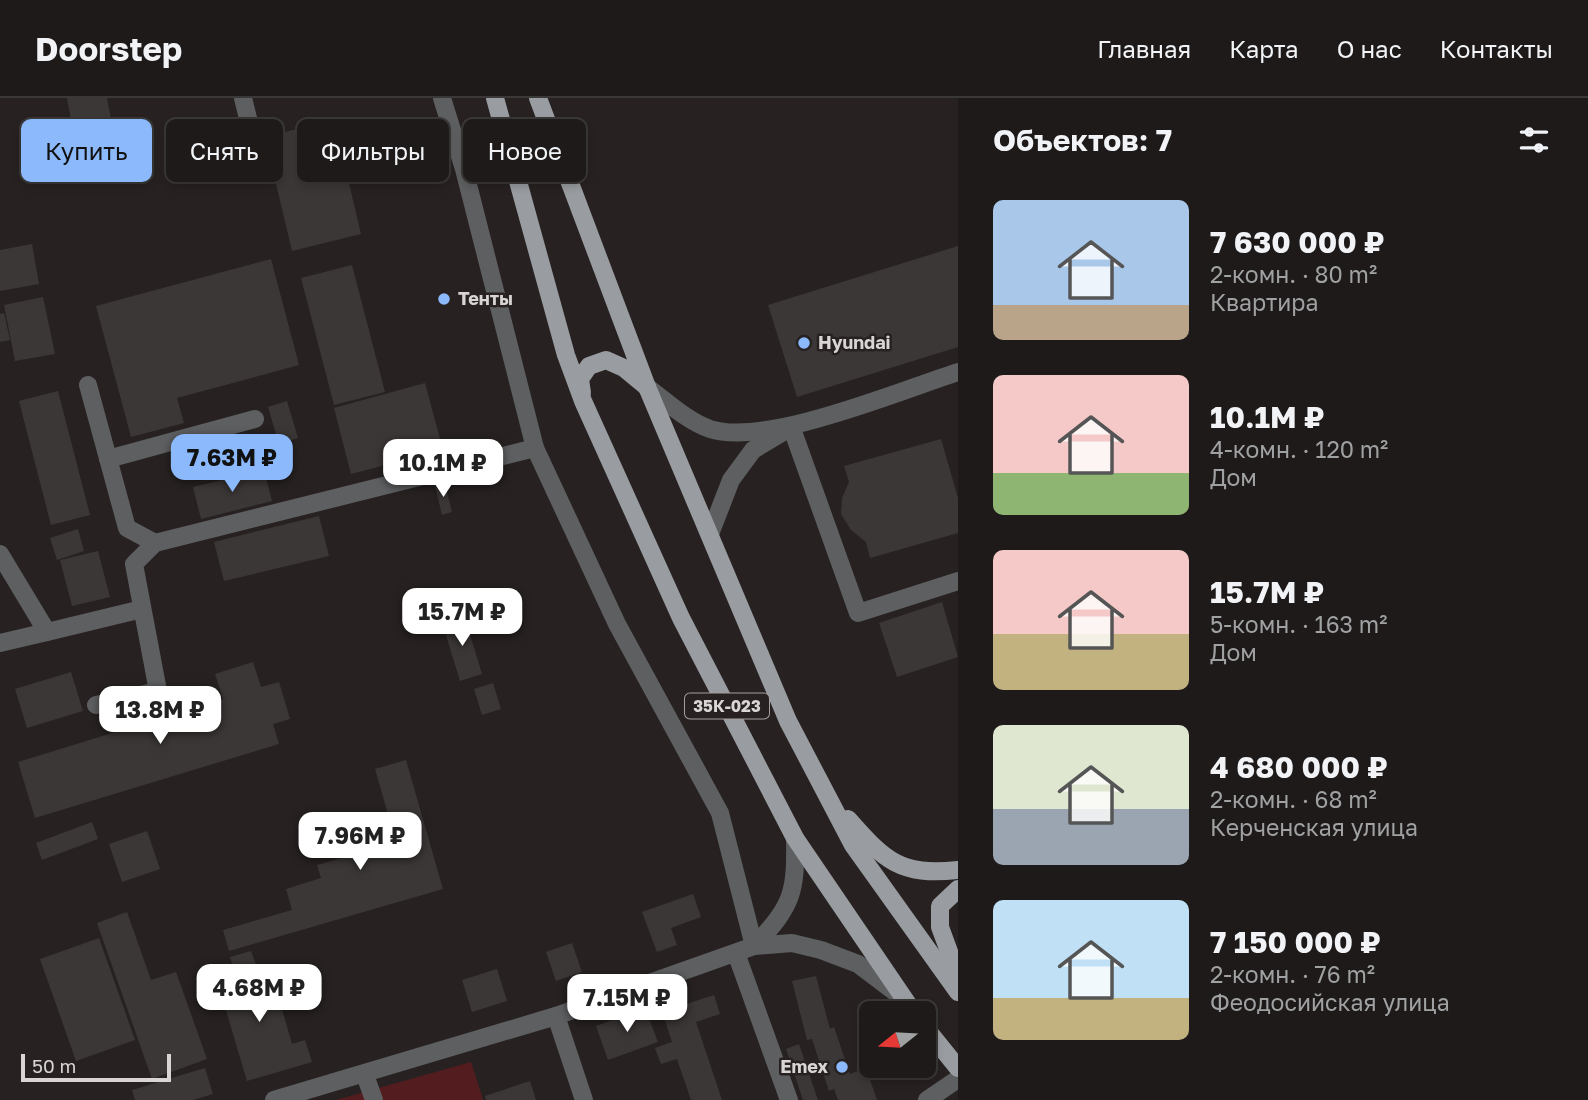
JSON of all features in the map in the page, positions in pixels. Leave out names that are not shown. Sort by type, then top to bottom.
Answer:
[{"type":"main road","name":"35К-023","points":[[495,98],[546,290],[583,401],[681,618],[795,838],[904,1001]]},
{"type":"main road","name":"35К-023","points":[[538,98],[647,387],[788,721],[853,845],[958,992]]},
{"type":"main road","points":[[583,401],[580,379],[589,366],[606,360],[624,368],[647,387]]},
{"type":"main road","points":[[827,796],[873,847],[893,863],[919,871],[958,870]]},
{"type":"main road","points":[[958,889],[940,906],[940,927],[958,976]]},
{"type":"main road","points":[[936,1041],[958,1068]]},
{"type":"street","points":[[243,98],[248,119]]},
{"type":"street","points":[[442,98],[464,169],[535,448],[617,624],[720,813],[754,946]]},
{"type":"street","points":[[647,387],[692,421],[709,429],[738,435],[792,426],[958,372]]},
{"type":"street","points":[[88,385],[127,528],[158,691],[96,705]]},
{"type":"street","points":[[108,459],[255,419]]},
{"type":"street","points":[[710,534],[731,480],[753,450],[792,426]]},
{"type":"street","points":[[792,426],[858,613],[958,581]]},
{"type":"street","points":[[134,564],[155,543],[535,448]]},
{"type":"street","points":[[127,528],[155,543]]},
{"type":"street","points":[[0,554],[47,632]]},
{"type":"street","points":[[0,643],[142,609]]},
{"type":"street","points":[[754,946],[776,922],[796,883],[795,838]]},
{"type":"street","points":[[274,1100],[556,1016],[754,946],[792,943],[821,950],[858,964],[899,995]]},
{"type":"street","points":[[736,953],[789,1100]]},
{"type":"street","points":[[556,1016],[584,1100]]},
{"type":"street","points":[[365,1075],[373,1100]]},
{"type":"street","points":[[927,1100],[958,1079]]},
{"type":"shaded area","points":[[471,1062],[483,1100],[336,1100]]},
{"type":"building","points":[[67,98],[107,98],[111,119],[71,119]]},
{"type":"building","points":[[297,129],[297,182],[349,182],[361,234],[292,251],[276,182],[283,182],[283,133]]},
{"type":"building","points":[[32,244],[39,284],[0,291],[0,250]]},
{"type":"building","points":[[958,246],[958,347],[797,397],[768,305]]},
{"type":"building","points":[[271,259],[299,365],[177,398],[184,423],[131,437],[96,306]]},
{"type":"building","points":[[352,265],[385,392],[334,405],[301,278]]},
{"type":"building","points":[[43,297],[55,354],[15,361],[4,305]]},
{"type":"building","points":[[4,313],[10,340],[0,342],[0,314]]},
{"type":"building","points":[[425,383],[443,450],[351,474],[334,408]]},
{"type":"building","points":[[58,391],[90,515],[51,525],[19,401]]},
{"type":"building","points":[[287,401],[298,438],[279,444],[268,407]]},
{"type":"building","points":[[941,439],[958,498],[958,533],[870,558],[866,542],[851,530],[841,514],[842,498],[849,482],[844,466]]},
{"type":"building","points":[[264,470],[272,501],[201,519],[193,487]]},
{"type":"building","points":[[445,484],[452,512],[442,515],[435,486]]},
{"type":"building","points":[[319,516],[329,556],[224,581],[214,542]]},
{"type":"building","points":[[78,529],[84,551],[57,560],[50,538]]},
{"type":"building","points":[[98,551],[110,597],[72,606],[60,560]]},
{"type":"building","points":[[942,602],[958,657],[897,677],[879,623]]},
{"type":"building","points":[[464,615],[482,674],[460,681],[442,622]]},
{"type":"building","points":[[253,662],[261,687],[279,682],[290,719],[273,724],[279,744],[35,818],[18,762],[223,699],[215,674]]},
{"type":"building","points":[[71,672],[83,711],[27,728],[15,689]]},
{"type":"building","points":[[493,683],[501,709],[482,715],[474,689]]},
{"type":"building","points":[[406,760],[443,889],[229,951],[223,930],[292,910],[286,889],[321,878],[317,865],[396,842],[375,769]]},
{"type":"building","points":[[92,822],[98,839],[42,860],[36,843]]},
{"type":"building","points":[[147,831],[160,869],[122,882],[109,844]]},
{"type":"building","points":[[693,894],[701,917],[671,928],[677,945],[657,952],[642,912]]},
{"type":"building","points":[[127,912],[151,980],[176,972],[207,1059],[152,1079],[97,923]]},
{"type":"building","points":[[99,938],[135,1040],[76,1061],[40,959]]},
{"type":"building","points":[[572,943],[582,972],[556,981],[546,952]]},
{"type":"building","points":[[251,951],[267,995],[277,992],[292,1044],[305,1040],[312,1062],[247,1081],[219,987],[237,982],[230,957]]},
{"type":"building","points":[[497,969],[507,1001],[472,1012],[462,980]]},
{"type":"building","points":[[816,976],[830,1029],[834,1027],[850,1074],[859,1071],[859,1078],[869,1078],[877,1100],[838,1100],[834,1089],[829,1091],[812,1039],[807,1040],[792,981]]},
{"type":"building","points":[[714,995],[720,1014],[696,1022],[722,1100],[691,1100],[677,1059],[661,1064],[655,1048],[672,1042],[662,1012]]},
{"type":"building","points":[[645,1008],[658,1042],[608,1060],[596,1026]]},
{"type":"building","points":[[799,1044],[818,1100],[803,1100],[786,1049]]},
{"type":"building","points":[[205,1068],[213,1094],[193,1100],[135,1100],[132,1090]]},
{"type":"building","points":[[530,1081],[536,1100],[486,1100],[485,1096]]},
{"type":"place","name":"Тенты","points":[[444,299]]},
{"type":"place","name":"Hyundai","points":[[804,343]]},
{"type":"place","name":"Emex","points":[[842,1067]]}]
